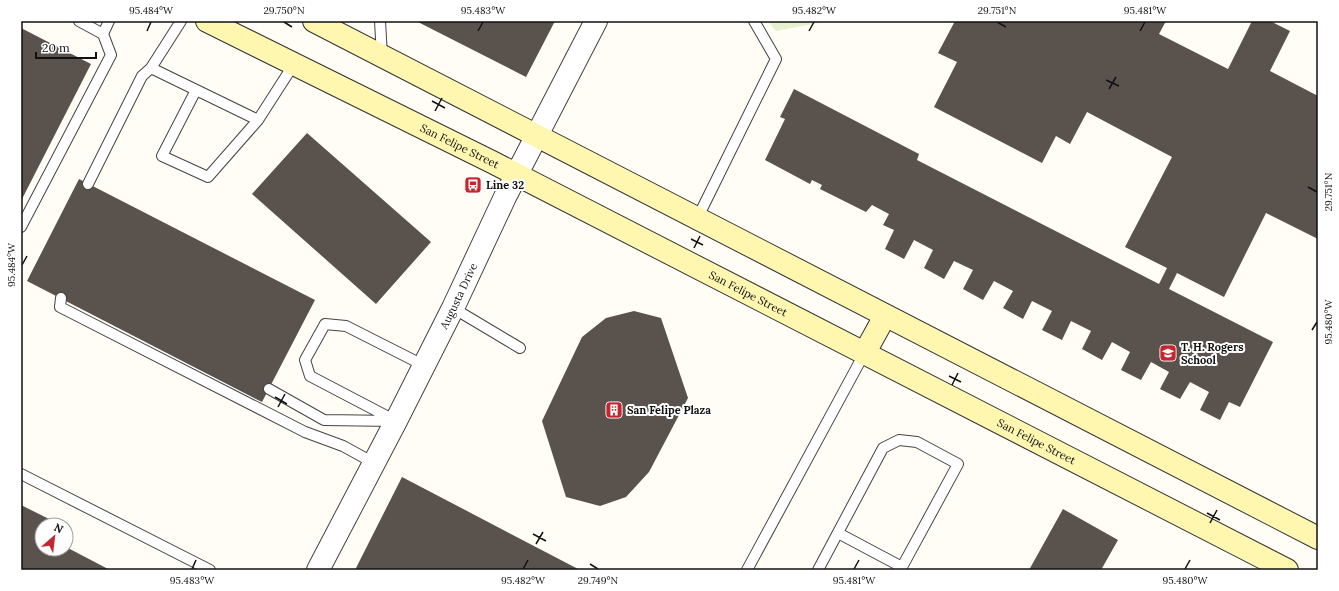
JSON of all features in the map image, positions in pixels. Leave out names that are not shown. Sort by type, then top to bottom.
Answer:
[{"type":"main road","name":"San Felipe Street","points":[[207,21],[517,175],[1287,570]]},
{"type":"main road","points":[[319,22],[536,137],[1318,538]]},
{"type":"main road","points":[[864,354],[885,316]]},
{"type":"street","name":"Augusta Drive","points":[[318,570],[453,308],[517,175],[596,21]]},
{"type":"lane","points":[[21,227],[111,55],[103,34],[79,21]]},
{"type":"lane","points":[[103,34],[109,21]]},
{"type":"lane","points":[[88,184],[142,76],[151,68],[181,21]]},
{"type":"lane","points":[[380,21],[382,56]]},
{"type":"lane","points":[[696,219],[776,59],[754,21]]},
{"type":"lane","points":[[196,90],[162,156],[208,177],[258,120],[294,64]]},
{"type":"lane","points":[[151,68],[258,120]]},
{"type":"lane","points":[[61,298],[60,307],[305,432],[343,446],[374,463]]},
{"type":"lane","points":[[453,308],[520,348]]},
{"type":"lane","points":[[396,420],[310,376],[305,360],[325,324],[346,326],[423,365]]},
{"type":"lane","points":[[747,570],[864,354]]},
{"type":"lane","points":[[269,389],[324,420],[396,420]]},
{"type":"lane","points":[[818,570],[883,448],[899,440],[917,442],[958,464],[900,568],[838,533]]},
{"type":"lane","points":[[21,474],[210,570]]},
{"type":"green space","points":[[768,21],[829,21],[776,31]]},
{"type":"building","points":[[416,21],[555,21],[526,77]]},
{"type":"building","points":[[955,21],[1166,21],[1159,34],[1228,69],[1252,21],[1270,21],[1290,31],[1270,71],[1318,96],[1318,239],[1266,213],[1224,297],[1177,273],[1169,289],[1273,342],[1240,407],[1229,402],[1220,420],[1200,410],[1209,392],[1190,382],[1180,399],[1160,389],[1169,372],[1151,362],[1141,380],[1121,370],[1130,352],[1112,342],[1102,360],[1082,349],[1091,331],[1071,321],[1062,340],[1042,330],[1052,311],[1032,301],[1023,319],[1003,308],[1013,291],[994,281],[983,300],[963,289],[973,270],[954,261],[944,279],[924,268],[933,250],[914,240],[904,259],[885,249],[894,230],[883,225],[889,214],[872,205],[866,212],[820,189],[822,185],[812,180],[810,184],[765,160],[785,119],[780,117],[794,89],[919,154],[917,160],[1159,284],[1167,268],[1125,247],[1172,157],[1087,112],[1070,144],[1056,136],[1042,163],[934,107],[957,62],[938,53]]},
{"type":"building","points":[[21,28],[91,64],[21,201]]},
{"type":"building","points":[[307,133],[431,242],[376,304],[252,194]]},
{"type":"building","points":[[79,179],[315,300],[262,402],[27,281]]},
{"type":"building","name":"San Felipe Plaza","points":[[634,311],[661,318],[688,398],[649,472],[626,497],[600,506],[566,497],[542,421],[582,337],[606,318]]},
{"type":"building","points":[[402,477],[580,570],[355,570]]},
{"type":"building","points":[[21,505],[45,517],[34,517],[34,557],[74,557],[74,551],[110,570],[21,570]]},
{"type":"building","points":[[1063,509],[1118,540],[1101,570],[1029,570]]},
{"type":"place","name":"Line 32","points":[[473,185]]},
{"type":"place","name":"T. H. Rogers School","points":[[1168,353]]},
{"type":"place","name":"San Felipe Plaza","points":[[614,410]]}]
